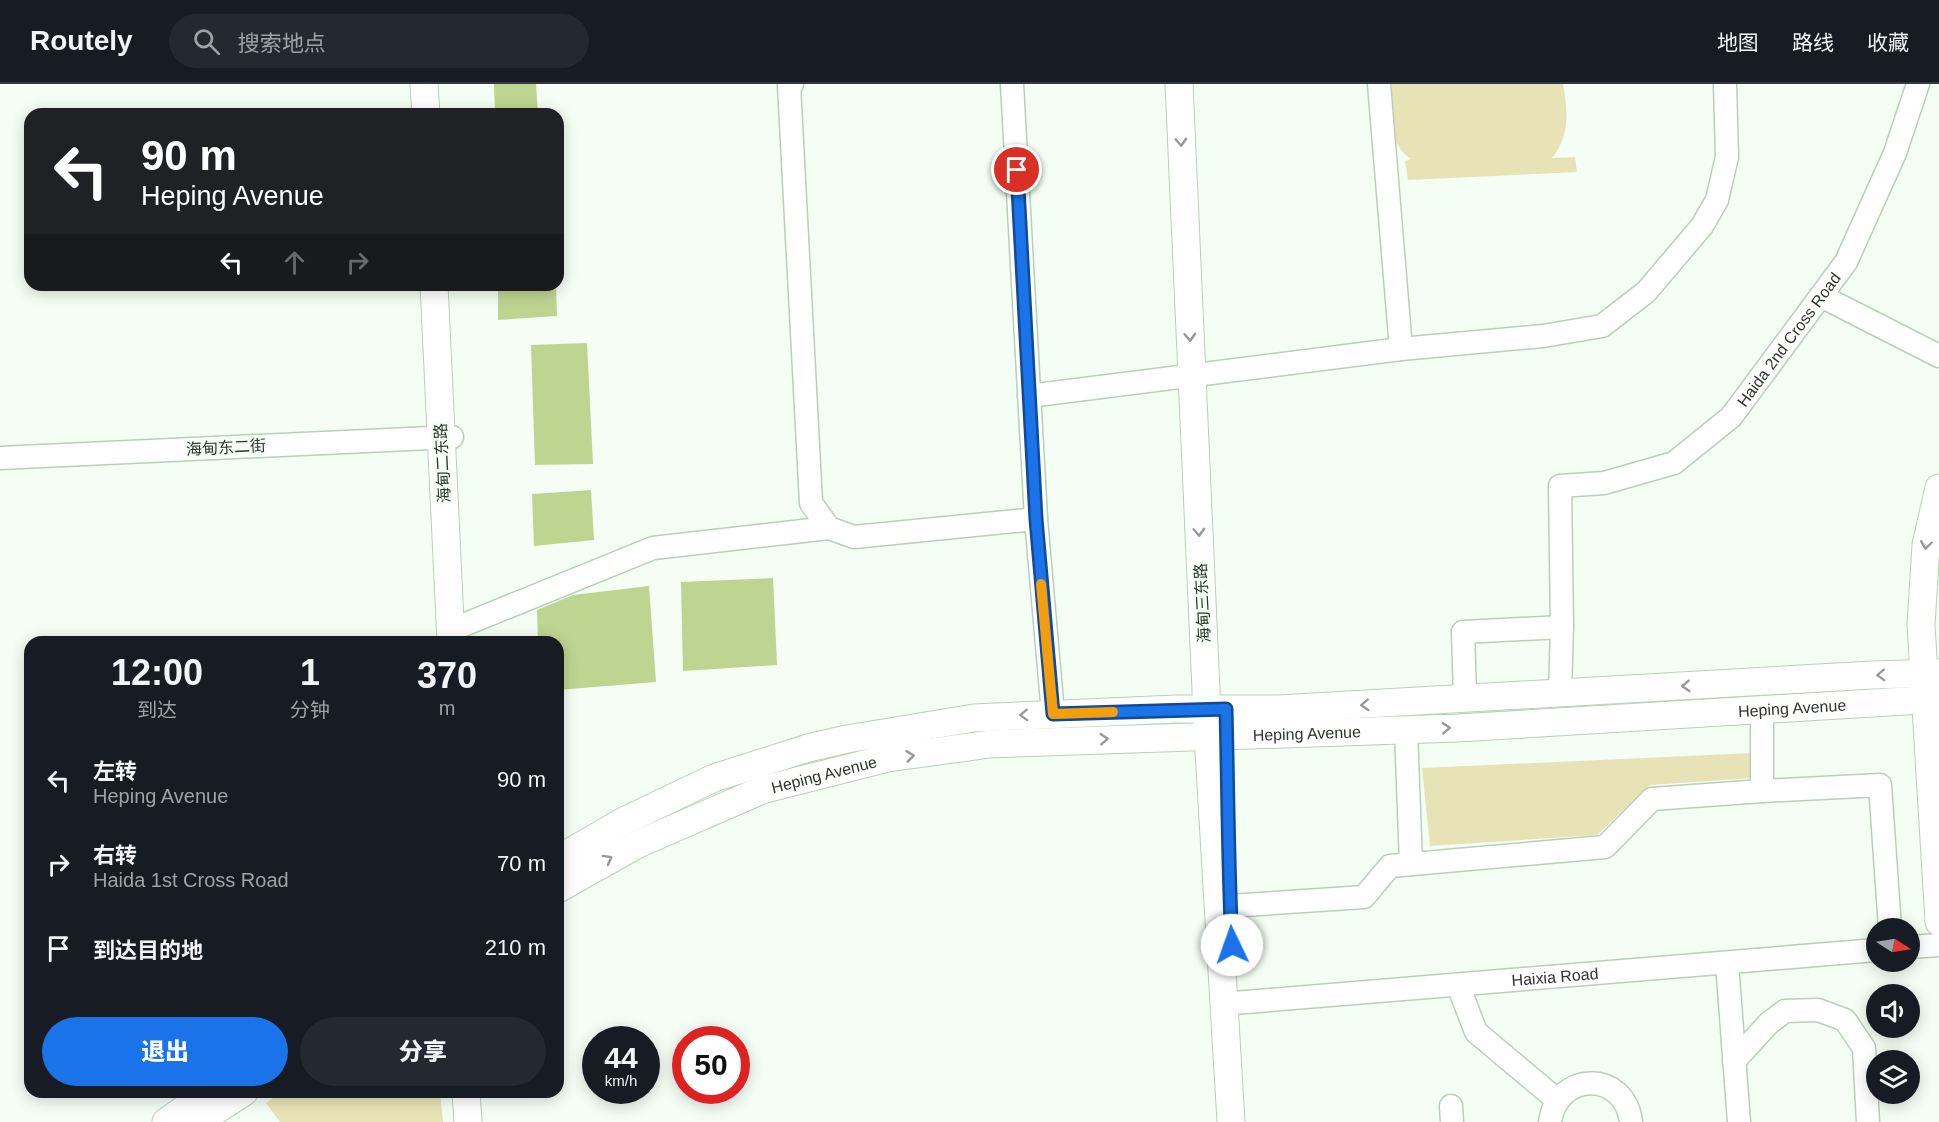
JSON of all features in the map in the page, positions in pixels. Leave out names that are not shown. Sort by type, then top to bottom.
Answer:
[{"type":"main road","points":[[424,84],[426,108]]},
{"type":"main road","points":[[436,84],[437,108]]},
{"type":"main road","points":[[1179,84],[1201,373],[1217,722],[1231,1122]]},
{"type":"main road","points":[[1197,84],[1201,373]]},
{"type":"main road","name":"海甸二东路","points":[[435,291],[447,433],[458,636]]},
{"type":"main road","name":"海甸二东路","points":[[445,291],[447,433]]},
{"type":"main road","points":[[1939,488],[1928,532],[1923,572],[1921,625],[1932,687],[1939,922]]},
{"type":"main road","points":[[1939,582],[1939,640]]},
{"type":"main road","name":"Heping Avenue","points":[[564,885],[611,858],[671,829],[762,790],[815,774],[888,758],[990,744],[1217,722],[1279,709],[1560,693],[1932,687]]},
{"type":"main road","name":"Heping Avenue","points":[[564,855],[624,820],[714,778],[808,748],[885,732],[974,718],[1053,714],[1406,730],[1762,709],[1932,687]]},
{"type":"main road","points":[[1217,722],[1230,906],[1240,1122]]},
{"type":"main road","points":[[166,1122],[200,1098]]},
{"type":"main road","points":[[198,1122],[235,1098]]},
{"type":"main road","points":[[466,1098],[468,1122]]},
{"type":"main road","points":[[483,1098],[485,1122]]},
{"type":"street","points":[[792,84],[789,85],[793,194],[811,503],[829,528]]},
{"type":"street","points":[[1012,84],[1036,519],[1053,714]]},
{"type":"street","points":[[1379,84],[1401,349]]},
{"type":"street","points":[[1029,396],[1401,349],[1543,336],[1602,326],[1646,292],[1702,226],[1718,200],[1728,157],[1725,84]]},
{"type":"street","name":"Haida 2nd Cross Road","points":[[1562,627],[1560,486],[1604,483],[1674,463],[1731,417],[1846,262],[1895,153],[1918,84]]},
{"type":"street","points":[[1821,296],[1939,356]]},
{"type":"street","name":"海甸东二街","points":[[0,450],[447,433]]},
{"type":"street","name":"海甸东二街","points":[[0,458],[447,433]]},
{"type":"street","points":[[460,636],[653,548],[829,528],[854,537],[1036,519]]},
{"type":"street","points":[[1465,697],[1462,632],[1562,627],[1560,693]]},
{"type":"street","points":[[1762,709],[1762,791]]},
{"type":"street","points":[[1406,730],[1411,864]]},
{"type":"street","points":[[1230,906],[1364,897],[1389,866],[1605,847],[1652,798],[1880,785],[1889,918]]},
{"type":"street","points":[[1920,946],[1939,945]]},
{"type":"street","name":"Haixia Road","points":[[1234,1003],[1866,951]]},
{"type":"street","points":[[1726,963],[1739,1122]]},
{"type":"street","points":[[1458,985],[1476,1032],[1557,1101]]},
{"type":"street","points":[[1734,1061],[1769,1023],[1785,1011],[1818,1010],[1845,1020],[1864,1048],[1868,1122]]},
{"type":"street","points":[[1550,1122],[1557,1101],[1567,1090],[1580,1084],[1594,1083],[1608,1087],[1620,1095],[1628,1106],[1631,1122]]},
{"type":"shaded area","points":[[1392,84],[1563,84],[1566,104],[1565,132],[1552,158],[1575,157],[1577,172],[1408,180],[1405,161],[1411,159],[1398,145],[1391,126]]},
{"type":"shaded area","points":[[1753,753],[1753,778],[1650,785],[1597,835],[1430,846],[1422,768]]},
{"type":"shaded area","points":[[273,1098],[441,1098],[443,1122],[280,1122],[266,1103]]},
{"type":"building","points":[[494,84],[536,84],[538,108],[495,108]]},
{"type":"building","points":[[498,291],[556,291],[557,316],[498,320]]},
{"type":"building","points":[[587,343],[593,464],[535,465],[531,345]]},
{"type":"building","points":[[591,490],[594,540],[534,546],[532,494]]},
{"type":"building","points":[[773,578],[777,665],[683,671],[681,582]]},
{"type":"building","points":[[649,586],[656,682],[564,690],[564,636],[538,636],[537,610],[573,595]]},
{"type":"slow traffic","points":[[1041,584],[1053,714],[1113,712]]},
{"type":"route","points":[[1017,170],[1036,519],[1053,714],[1226,709],[1230,831],[1227,858],[1232,945]]}]
